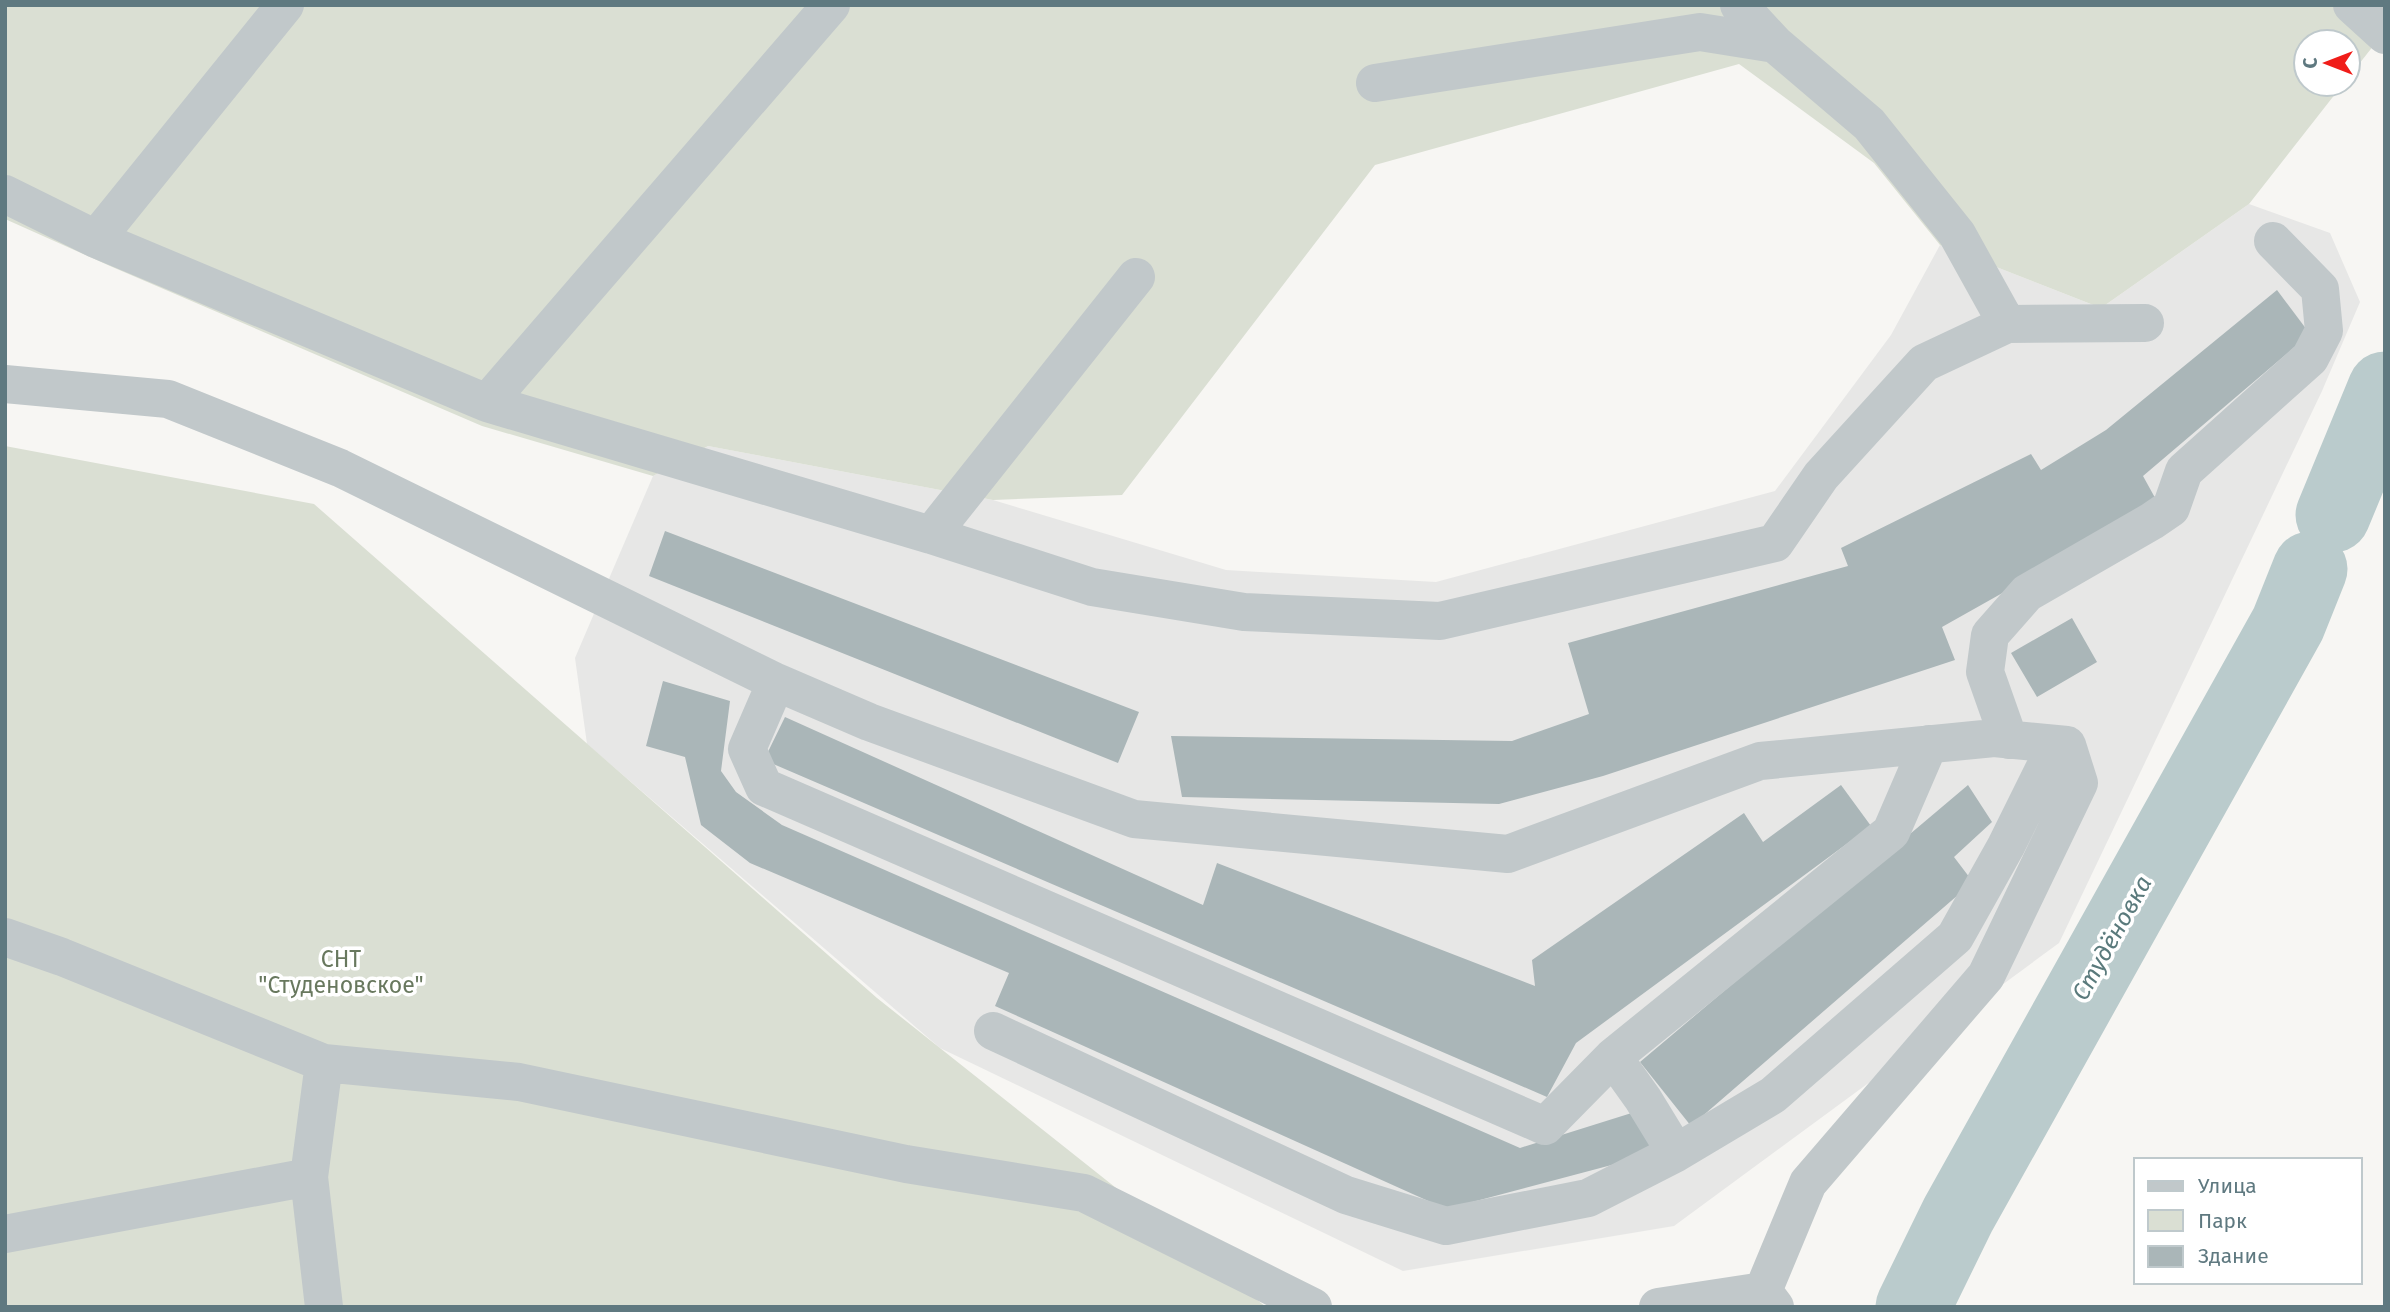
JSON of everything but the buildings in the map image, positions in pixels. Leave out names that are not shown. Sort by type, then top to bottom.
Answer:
[{"type":"lane","points":[[96,239],[285,5]]},
{"type":"lane","points":[[487,403],[831,5]]},
{"type":"lane","points":[[1739,5],[1775,44],[1869,124],[1956,234],[2007,324]]},
{"type":"lane","points":[[2352,5],[2385,35]]},
{"type":"lane","points":[[1375,83],[1700,32],[1775,44]]},
{"type":"lane","points":[[5,194],[96,239],[487,403],[932,535],[1091,587],[1244,612],[1440,621],[1775,542],[1821,476],[1924,363],[2007,324],[2146,323]]},
{"type":"lane","points":[[2008,740],[1985,672],[1990,635],[2027,593],[2171,508],[2184,471],[2310,358],[2325,331],[2320,289],[2273,241]]},
{"type":"lane","points":[[932,535],[1136,277]]},
{"type":"lane","points":[[5,384],[168,399],[340,468],[776,682],[869,722],[1134,818],[1508,854],[1760,761],[1994,738],[2067,745],[2079,783],[1986,976],[1808,1183],[1769,1299],[1658,1307]]},
{"type":"lane","points":[[776,682],[747,749],[764,787],[1545,1126],[1613,1057],[1891,832],[1929,744]]},
{"type":"lane","points":[[993,1031],[1346,1195],[1446,1226],[1588,1198],[1676,1153],[1773,1095],[1955,937],[2006,846],[2056,745]]},
{"type":"lane","points":[[5,937],[75,962],[324,1063],[519,1082],[906,1164],[1084,1193],[1313,1307]]},
{"type":"lane","points":[[1613,1057],[1676,1153]]},
{"type":"lane","points":[[324,1063],[309,1177],[324,1307]]},
{"type":"lane","points":[[5,1234],[309,1177]]},
{"type":"shaded area","points":[[2249,204],[2330,233],[2360,302],[2322,391],[2059,943],[1674,1226],[1403,1271],[940,1048],[587,744],[575,658],[653,476],[708,446],[993,500],[1226,570],[1436,582],[1775,491],[1891,335],[1940,245],[2101,308]]},
{"type":"green space","points":[[5,5],[2385,5],[2385,31],[2362,60],[2362,28],[2292,28],[2292,98],[2332,98],[2249,204],[2101,308],[1940,245],[1874,163],[1739,64],[1375,165],[1122,495],[993,500],[708,446],[653,476],[482,426],[5,219]]},
{"type":"green space","name":"СНТ \"Студеновское\"","points":[[5,446],[314,504],[877,998],[1266,1307],[5,1307]]},
{"type":"waterway","name":"Студёновка","points":[[2333,515],[2385,389]]},
{"type":"waterway","name":"Студёновка","points":[[1913,1307],[1958,1215],[2288,624],[2310,569]]}]
